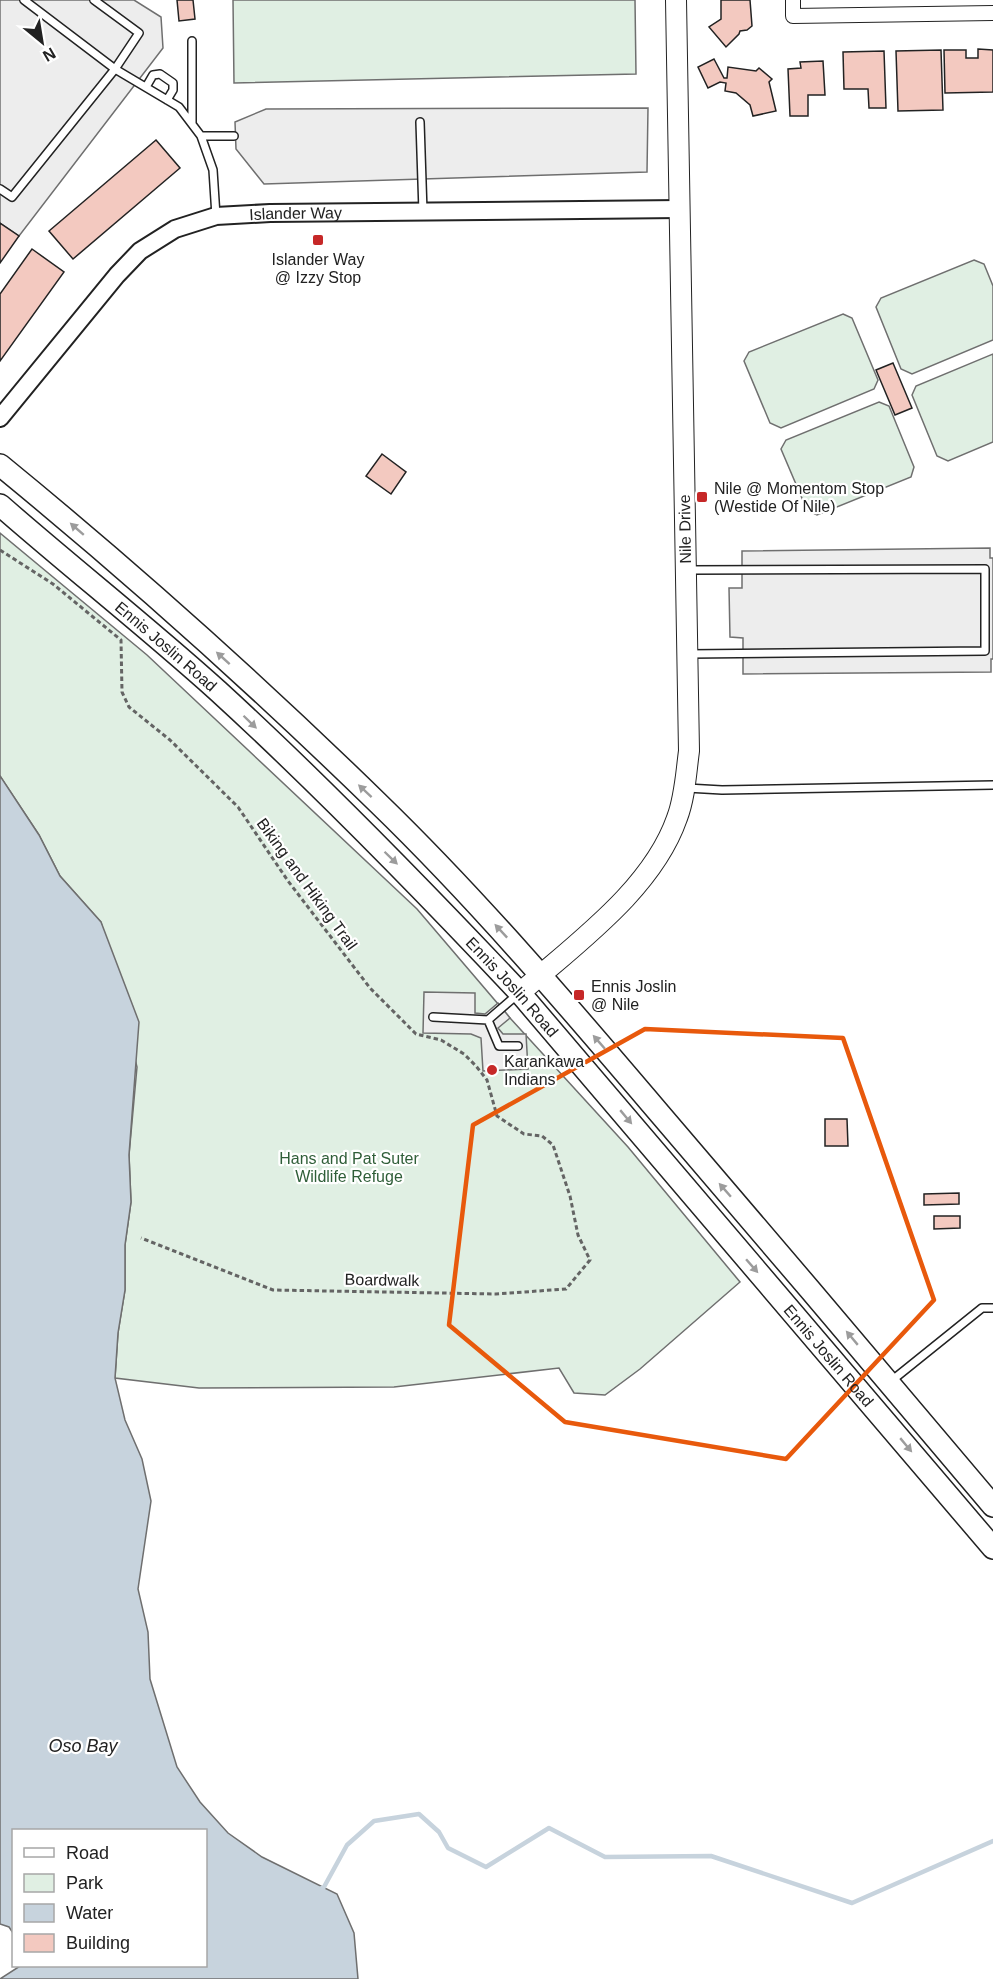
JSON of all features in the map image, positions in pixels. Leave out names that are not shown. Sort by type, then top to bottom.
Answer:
[{"type":"main road","name":"Nile Drive","points":[[520,993],[630,895],[666,842],[678,818],[684,788],[689,751],[676,0]]},
{"type":"main road","name":"Ennis Joslin Road","points":[[0,465],[67,519],[226,660],[379,804],[541,974],[993,1506]]},
{"type":"main road","name":"Ennis Joslin Road","points":[[0,505],[217,690],[395,861],[520,993],[993,1548]]},
{"type":"main road","points":[[868,1401],[889,1383]]},
{"type":"street","points":[[793,0],[793,16],[993,13]]},
{"type":"street","name":"Islander Way","points":[[0,418],[117,275],[140,251],[175,229],[216,216],[270,213],[680,209]]},
{"type":"lane","points":[[24,0],[115,69],[179,107],[201,136],[213,170],[216,216]]},
{"type":"lane","points":[[0,189],[12,198],[115,69],[139,33],[94,0]]},
{"type":"lane","points":[[192,41],[192,123]]},
{"type":"lane","points":[[146,87],[153,75],[160,74],[173,83],[173,90],[167,100]]},
{"type":"lane","points":[[420,122],[423,212]]},
{"type":"lane","points":[[201,136],[234,135]]},
{"type":"lane","points":[[685,570],[985,569],[985,651],[687,654]]},
{"type":"lane","points":[[684,788],[722,790],[993,785]]},
{"type":"lane","points":[[433,1017],[488,1020],[520,993]]},
{"type":"lane","points":[[488,1020],[499,1046],[518,1046]]},
{"type":"lane","points":[[889,1383],[982,1308],[993,1308]]},
{"type":"path","name":"Biking and Hiking Trail","points":[[0,550],[53,584],[121,640],[122,692],[129,707],[170,740],[238,807],[288,880],[370,988],[416,1034],[441,1040],[464,1054],[487,1080],[496,1116],[524,1134],[542,1136],[553,1145],[570,1196],[578,1235]]},
{"type":"path","name":"Boardwalk","points":[[141,1238],[273,1290],[496,1294],[566,1289],[590,1260],[578,1235]]},
{"type":"highlighted area","points":[[645,1029],[843,1038],[934,1300],[786,1459],[565,1422],[449,1325],[473,1125]]},
{"type":"green space","points":[[233,0],[635,0],[636,74],[234,83]]},
{"type":"green space","points":[[974,260],[984,264],[993,286],[993,340],[912,374],[901,369],[876,307],[881,298]]},
{"type":"green space","points":[[843,314],[852,318],[878,380],[874,389],[781,428],[770,423],[744,361],[749,352]]},
{"type":"green space","points":[[993,354],[993,442],[948,461],[937,456],[912,395],[916,386]]},
{"type":"green space","points":[[879,402],[889,406],[914,467],[911,477],[817,515],[807,510],[781,449],[786,440]]},
{"type":"green space","name":"Hans and Pat Suter Wildlife Refuge","points":[[0,533],[147,655],[417,909],[510,1018],[628,1147],[740,1282],[640,1369],[605,1395],[574,1393],[559,1368],[394,1387],[199,1388],[115,1378],[118,1333],[125,1290],[125,1245],[131,1202],[129,1155],[137,1067],[101,922],[60,876],[39,835],[0,776]]},
{"type":"shaded area","points":[[0,0],[134,0],[161,17],[163,48],[19,236],[0,223]]},
{"type":"shaded area","points":[[648,108],[647,172],[264,184],[236,149],[235,122],[266,109]]},
{"type":"shaded area","points":[[990,548],[990,558],[993,558],[991,672],[743,674],[743,638],[730,637],[729,588],[742,588],[742,551]]},
{"type":"shaded area","points":[[424,992],[475,993],[475,1013],[485,1014],[498,1003],[510,1018],[498,1028],[503,1034],[526,1034],[528,1069],[483,1071],[481,1038],[471,1034],[423,1033]]},
{"type":"water","name":"Oso Bay","points":[[0,776],[39,835],[60,876],[101,922],[139,1022],[129,1155],[131,1202],[125,1245],[125,1290],[118,1333],[115,1378],[125,1420],[142,1459],[151,1501],[138,1589],[148,1632],[150,1679],[177,1767],[200,1802],[228,1833],[262,1857],[337,1894],[354,1933],[358,1979],[0,1979],[18,1967],[207,1967],[207,1829],[12,1829],[12,1932],[9,1927],[0,1924]]},
{"type":"building","points":[[177,0],[193,0],[195,19],[179,21]]},
{"type":"building","points":[[721,0],[750,0],[752,26],[740,31],[726,47],[709,27],[721,19]]},
{"type":"building","points":[[978,49],[993,50],[993,92],[945,93],[944,50],[966,50],[966,58],[978,58]]},
{"type":"building","points":[[941,50],[943,110],[898,111],[896,51]]},
{"type":"building","points":[[884,51],[886,108],[869,108],[868,89],[844,89],[843,52]]},
{"type":"building","points":[[714,59],[724,78],[727,78],[728,67],[756,71],[759,68],[772,79],[769,82],[776,111],[753,116],[750,105],[736,93],[725,91],[726,83],[720,82],[708,88],[698,67]]},
{"type":"building","points":[[823,61],[825,95],[808,95],[808,116],[790,116],[788,69],[801,68],[800,62]]},
{"type":"building","points":[[156,140],[180,168],[73,259],[49,231]]},
{"type":"building","points":[[0,223],[19,236],[0,263]]},
{"type":"building","points":[[32,249],[64,272],[0,361],[0,294]]},
{"type":"building","points":[[893,363],[912,408],[895,415],[876,370]]},
{"type":"building","points":[[382,454],[406,472],[391,494],[366,476]]},
{"type":"building","points":[[825,1119],[847,1119],[848,1146],[825,1146]]},
{"type":"building","points":[[959,1193],[959,1204],[924,1205],[924,1194]]},
{"type":"building","points":[[934,1216],[960,1216],[960,1228],[934,1229]]},
{"type":"waterway","points":[[320,1889],[324,1887],[347,1845],[374,1821],[419,1814],[439,1832],[448,1848],[486,1867],[549,1828],[605,1857],[711,1856],[852,1903],[993,1841]]},
{"type":"place","name":"Islander Way @ Izzy Stop","points":[[318,240]]},
{"type":"place","name":"Nile @ Momentom Stop (Westide Of Nile)","points":[[702,497]]},
{"type":"place","name":"Ennis Joslin @ Nile","points":[[579,995]]},
{"type":"place","name":"Karankawa Indians","points":[[492,1070]]}]
